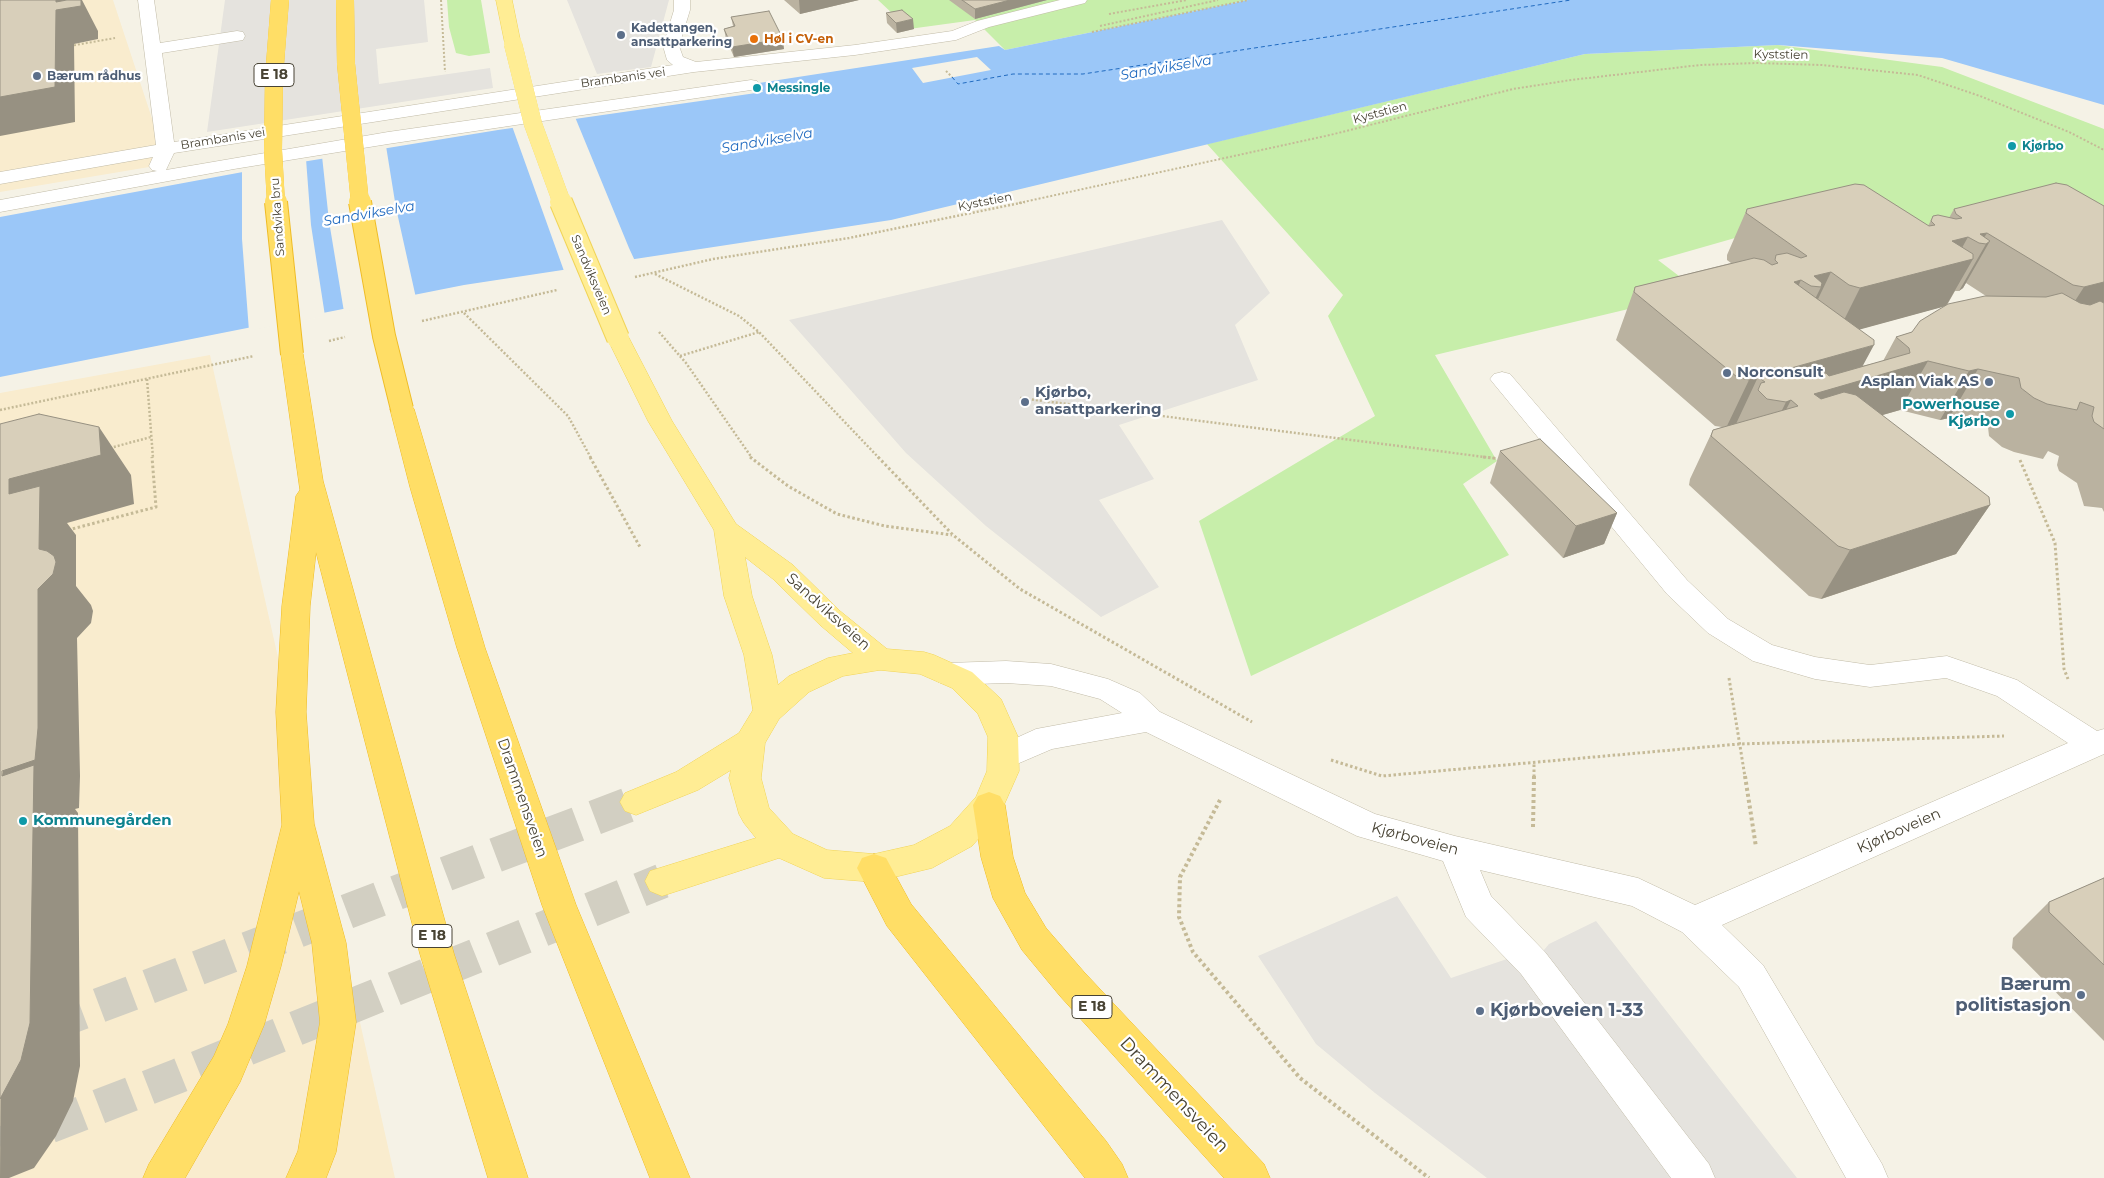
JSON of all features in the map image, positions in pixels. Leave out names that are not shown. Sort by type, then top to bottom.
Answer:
[{"type":"highway","name":"Sandvika bru","points":[[280,0],[274,86],[274,150],[278,234],[310,481]]},
{"type":"highway","name":"Drammensveien","points":[[345,0],[346,64],[361,216],[384,336],[423,487],[471,648],[559,905],[670,1178]]},
{"type":"highway","name":"E 18","points":[[306,1178],[317,1152],[338,1022],[330,943],[298,824],[291,712],[296,606],[310,481]]},
{"type":"highway","name":"E 18","points":[[310,481],[437,954],[508,1178]]},
{"type":"highway","name":"Drammensveien","points":[[989,805],[997,857],[1010,898],[1034,939],[1072,984],[1250,1178]]},
{"type":"highway","name":"E 18","points":[[164,1178],[227,1070],[246,1025],[264,966],[298,824]]},
{"type":"highway","points":[[874,868],[899,915],[1092,1155],[1108,1178]]},
{"type":"main road","name":"Sandviksveien","points":[[504,0],[533,124],[549,169],[568,220],[618,338],[660,420],[727,530],[783,572],[830,618],[880,659]]},
{"type":"main road","name":"Sandviksveien","points":[[727,530],[738,596],[758,655],[768,711]]},
{"type":"main road","points":[[880,659],[924,663],[948,674],[962,680],[990,707],[1003,737],[1003,771],[989,805],[961,836],[920,858],[874,868],[824,864],[781,844],[755,814],[745,778],[750,742],[768,711],[799,684],[838,666],[880,659]]},
{"type":"main road","points":[[636,802],[687,781],[750,742]]},
{"type":"main road","points":[[662,881],[781,844]]},
{"type":"street","name":"Brambanis vei","points":[[146,0],[166,149]]},
{"type":"street","points":[[682,0],[682,10],[671,46],[675,60],[694,67]]},
{"type":"street","name":"Brambanis vei","points":[[0,178],[447,104],[694,67],[855,50],[956,36],[983,24],[1079,0]]},
{"type":"street","points":[[154,49],[237,36]]},
{"type":"street","points":[[0,206],[397,137],[751,84]]},
{"type":"street","points":[[154,178],[166,149]]},
{"type":"street","points":[[1502,379],[1677,587],[1718,626],[1763,653],[1814,668],[1870,676],[1947,667],[2007,688],[2099,743]]},
{"type":"street","name":"Kjørboveien","points":[[948,674],[1026,673],[1051,675],[1108,690],[1129,701],[1149,720],[1368,826],[1455,850],[1638,893],[1694,921],[1751,976],[1868,1178]]},
{"type":"street","points":[[1003,758],[1047,738],[1149,720]]},
{"type":"street","name":"Kjørboveien","points":[[1694,921],[2099,743]]},
{"type":"street","points":[[1455,850],[1478,906],[1533,963],[1695,1178]]},
{"type":"path","points":[[441,0],[447,104]]},
{"type":"path","points":[[1086,33],[1248,0]]},
{"type":"path","points":[[64,48],[150,31]]},
{"type":"path","name":"Kyststien","points":[[759,332],[739,316],[655,274],[713,259],[849,238],[1007,206],[1330,135],[1514,89],[1571,80],[1700,65],[1757,62],[1822,65],[1918,75],[1980,96],[2060,128],[2104,150]]},
{"type":"path","points":[[464,312],[568,416],[640,547]]},
{"type":"path","points":[[656,328],[680,356],[748,455],[788,486],[837,514],[885,526],[953,535]]},
{"type":"path","points":[[680,356],[759,332],[953,535],[1020,589],[1265,730],[1239,763],[1180,877],[1179,917],[1193,952],[1300,1078],[1429,1178]]},
{"type":"path","points":[[63,532],[156,507],[147,379]]},
{"type":"path","points":[[1020,398],[1523,462],[1558,446]]},
{"type":"path","points":[[104,449],[151,437]]},
{"type":"path","points":[[2020,460],[2055,543],[2064,670],[2099,743]]},
{"type":"path","points":[[1732,634],[1724,648],[1757,854],[1774,886]]},
{"type":"path","points":[[1322,757],[1382,776],[1739,744],[1993,735],[2011,737]]},
{"type":"shaded area","points":[[0,0],[113,0],[167,164],[0,192]]},
{"type":"shaded area","points":[[225,0],[424,0],[428,42],[376,49],[379,84],[490,68],[493,88],[207,132]]},
{"type":"shaded area","name":"Kadettangen, ansattparkering","points":[[567,0],[669,0],[651,67],[597,74]]},
{"type":"shaded area","name":"Kjørbo, ansattparkering","points":[[1222,220],[1270,293],[1235,325],[1258,380],[1119,425],[1154,479],[1099,500],[1159,587],[1101,617],[986,526],[906,453],[789,320]]},
{"type":"shaded area","points":[[210,355],[395,1178],[0,1178],[0,393]]},
{"type":"shaded area","name":"Kjørboveien 1-33","points":[[1397,896],[1451,978],[1507,959],[1533,963],[1549,944],[1596,921],[1797,1178],[1487,1178],[1375,1093],[1316,1044],[1258,956]]},
{"type":"green space","points":[[447,0],[481,0],[490,53],[469,56],[456,53],[449,27]]},
{"type":"green space","points":[[878,0],[1248,0],[1005,50],[975,20],[909,29]]},
{"type":"green space","points":[[1778,45],[1942,67],[2104,129],[2104,254],[1908,243],[1847,206],[1658,260],[1700,292],[1435,355],[1497,461],[1463,484],[1509,555],[1251,676],[1199,521],[1375,416],[1328,316],[1343,295],[1207,144],[1585,54]]},
{"type":"water","name":"Sandvikselva","points":[[1248,0],[2104,0],[2104,105],[1942,58],[1778,45],[1585,54],[891,220],[464,285],[0,377],[0,217],[259,169],[498,130],[763,92],[759,83],[999,46],[1005,50]]},
{"type":"pier","points":[[977,57],[991,70],[923,83],[912,68]]},
{"type":"pier","points":[[575,117],[635,261],[564,271],[512,126]]},
{"type":"pier","points":[[386,146],[396,208],[416,298],[344,312],[329,221],[322,156]]},
{"type":"pier","points":[[306,159],[311,225],[325,316],[249,331],[242,239],[242,170]]},
{"type":"building","points":[[0,0],[56,0],[56,2],[81,0],[81,6],[56,10],[55,87],[0,97]]},
{"type":"building","points":[[962,0],[1010,0],[975,9]]},
{"type":"building","points":[[902,10],[913,19],[896,23],[886,13]]},
{"type":"building","name":"Høl i CV-en","points":[[769,11],[783,39],[732,47],[724,29],[735,26],[731,17]]},
{"type":"building","points":[[2056,183],[2067,185],[2104,206],[2104,282],[2084,287],[2073,285],[1987,233],[1980,234],[1990,241],[1986,244],[1979,243],[1968,237],[1952,241],[1973,254],[1973,259],[1860,288],[1849,285],[1831,272],[1814,276],[1822,283],[1821,287],[1811,286],[1801,280],[1794,282],[1874,340],[1874,345],[1784,370],[1791,375],[1799,373],[1812,377],[1826,373],[1829,376],[1910,353],[1909,348],[1896,337],[1912,332],[1920,321],[1948,304],[1985,296],[2046,297],[2062,293],[2080,303],[2090,305],[2100,301],[2104,303],[2104,429],[2094,422],[2092,416],[2094,407],[2080,402],[2077,410],[2047,404],[2034,398],[2021,388],[2019,378],[1978,369],[1969,371],[1928,361],[1814,394],[1821,399],[1844,392],[1856,395],[1989,497],[1990,505],[1850,550],[1838,546],[1711,436],[1713,430],[1798,406],[1791,400],[1786,402],[1767,399],[1758,390],[1761,383],[1765,382],[1758,377],[1749,380],[1737,377],[1634,292],[1635,287],[1754,258],[1764,260],[1772,265],[1778,263],[1775,260],[1776,255],[1787,253],[1801,258],[1807,256],[1746,213],[1747,209],[1855,184],[1864,185],[1929,226],[1935,225],[1931,221],[1933,216],[1962,218],[1956,214],[1954,209]]},
{"type":"building","points":[[39,414],[99,427],[101,455],[9,479],[9,494],[40,486],[39,549],[47,551],[54,556],[56,562],[53,574],[38,589],[38,728],[35,760],[2,771],[2,776],[34,765],[30,1023],[21,1060],[0,1099],[0,424]]},
{"type":"building","points":[[1540,439],[1617,513],[1576,526],[1500,451]]},
{"type":"building","points":[[2104,878],[2104,965],[2049,912],[2049,902]]},
{"type":"ferry route","points":[[952,77],[958,84],[1013,74],[1083,74],[1571,0]]},
{"type":"tunnel","points":[[0,1043],[636,802]]},
{"type":"tunnel","points":[[0,1145],[178,1076],[662,881]]},
{"type":"place","name":"Kadettangen, ansattparkering","points":[[621,35]]},
{"type":"place","name":"Høl i CV-en","points":[[754,39]]},
{"type":"place","name":"Bærum rådhus","points":[[37,76]]},
{"type":"place","name":"Messingle","points":[[757,88]]},
{"type":"place","name":"Kjørbo","points":[[2012,146]]},
{"type":"place","name":"Norconsult","points":[[1727,373]]},
{"type":"place","name":"Asplan Viak AS","points":[[1989,382]]},
{"type":"place","name":"Kjørbo, ansattparkering","points":[[1025,402]]},
{"type":"place","name":"Powerhouse Kjørbo","points":[[2010,414]]},
{"type":"place","name":"Kommunegården","points":[[23,821]]},
{"type":"place","name":"Bærum politistasjon","points":[[2081,995]]},
{"type":"place","name":"Kjørboveien 1-33","points":[[1480,1011]]}]
